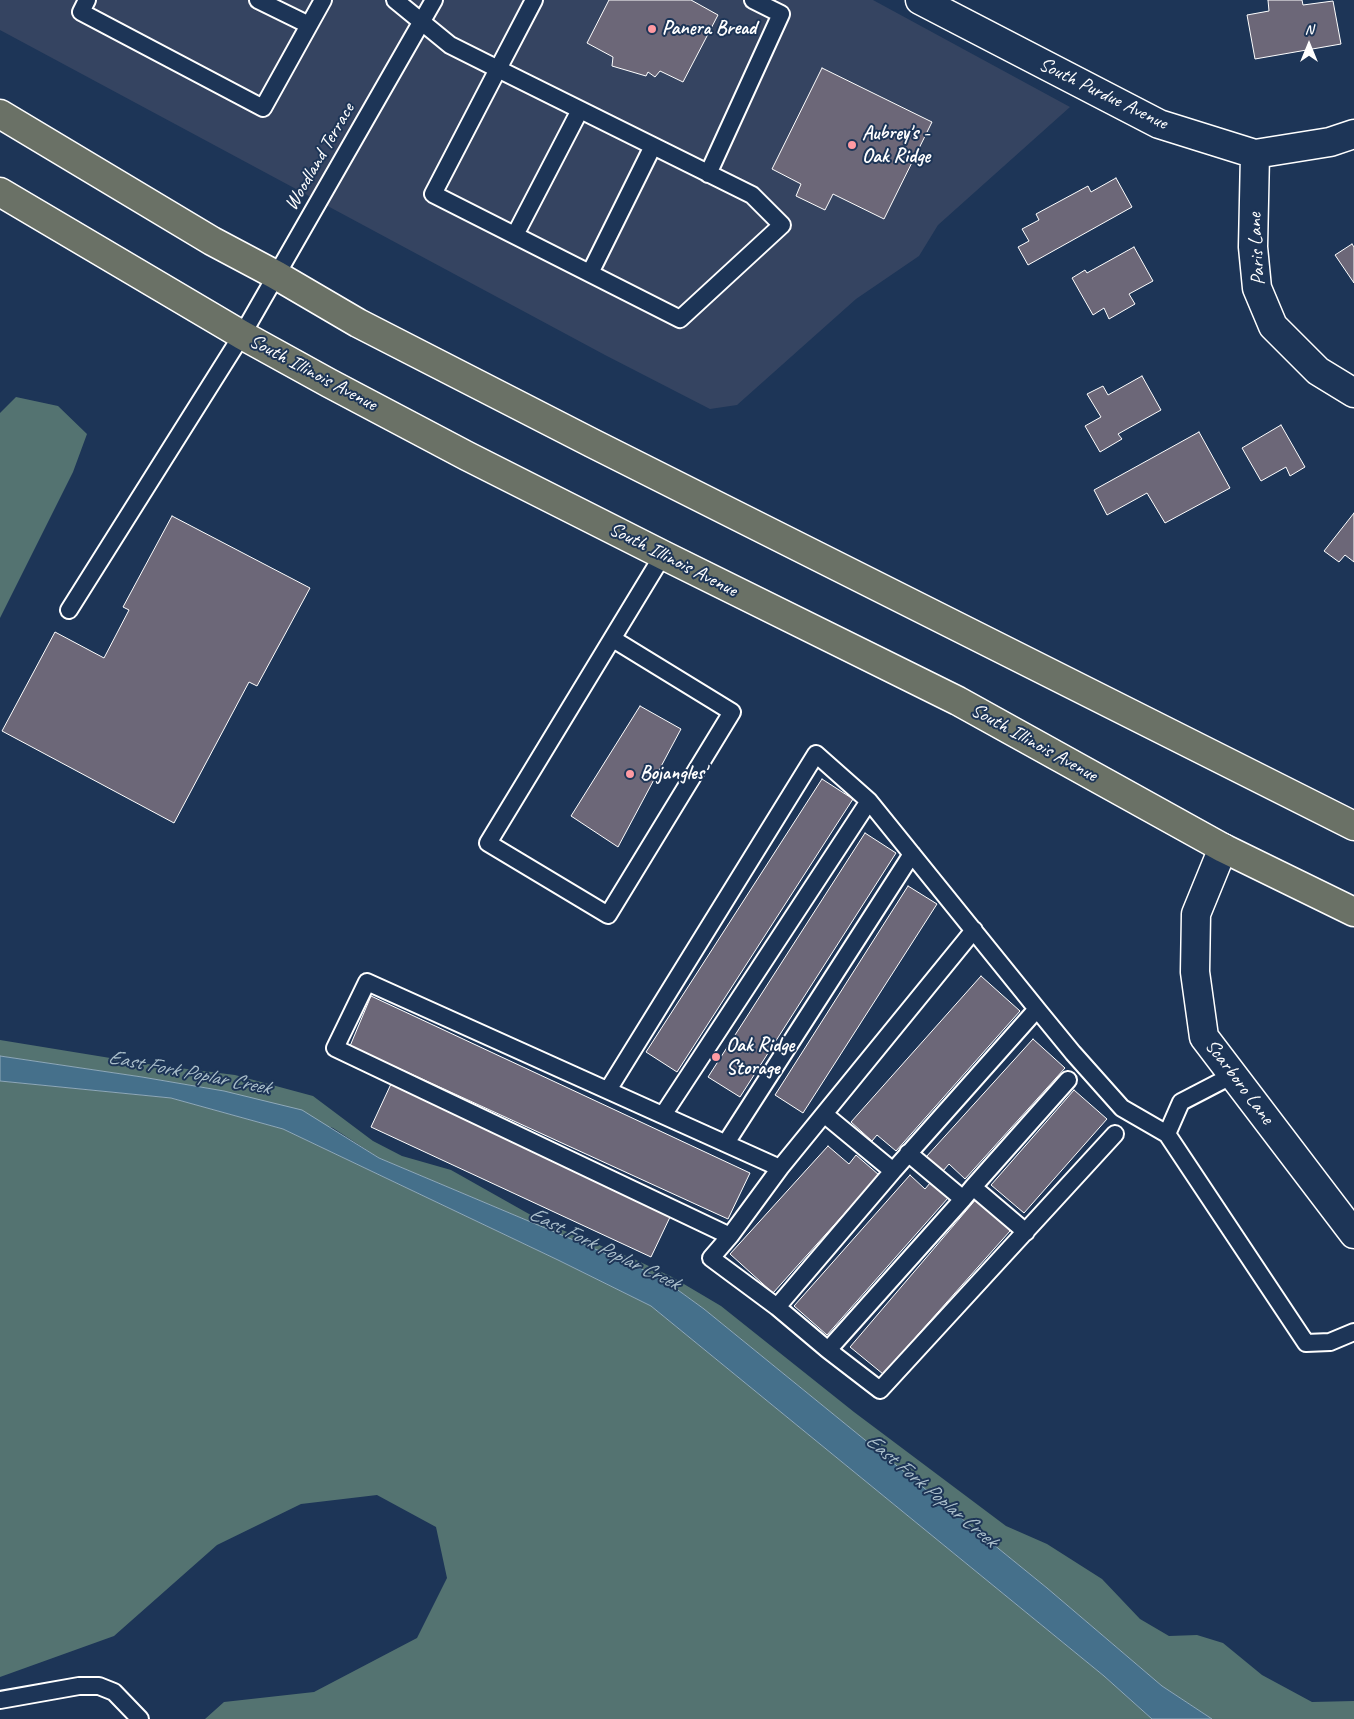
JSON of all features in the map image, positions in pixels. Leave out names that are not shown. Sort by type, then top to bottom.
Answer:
[{"type":"highway","points":[[0,114],[212,241],[358,322],[574,434],[1354,826]]},
{"type":"highway","name":"South Illinois Avenue","points":[[3,199],[242,335],[467,456],[958,701],[1223,848],[1354,912]]},
{"type":"street","name":"South Purdue Avenue","points":[[921,0],[1159,124],[1255,154],[1330,142],[1354,134]]},
{"type":"street","name":"Paris Lane","points":[[1255,154],[1253,247],[1257,288],[1272,326],[1318,371],[1354,393]]},
{"type":"street","name":"Scarboro Lane","points":[[1223,848],[1196,914],[1195,972],[1204,1037],[1354,1234]]},
{"type":"lane","points":[[87,0],[81,12],[263,108],[323,0]]},
{"type":"lane","points":[[258,0],[309,25]]},
{"type":"lane","points":[[395,0],[450,45],[498,69],[580,110],[653,146],[708,174],[752,195],[782,225],[680,318],[433,194],[498,69],[534,0]]},
{"type":"lane","name":"Woodland Terrace","points":[[69,610],[242,335],[434,0]]},
{"type":"lane","points":[[708,174],[781,14],[753,0]]},
{"type":"lane","points":[[515,235],[580,110]]},
{"type":"lane","points":[[590,273],[653,146]]},
{"type":"lane","points":[[613,639],[732,712],[608,915],[488,843],[663,555]]},
{"type":"lane","points":[[608,1090],[816,754],[869,800],[1036,1009],[1122,1108],[1167,1134],[1306,1343],[1330,1342],[1354,1332]]},
{"type":"lane","points":[[663,1115],[869,800]]},
{"type":"lane","points":[[726,1143],[912,854]]},
{"type":"lane","points":[[974,930],[780,1168],[730,1236],[711,1258],[880,1390],[1115,1134]]},
{"type":"lane","points":[[730,1236],[335,1048],[367,982],[780,1168]]},
{"type":"lane","points":[[776,1307],[908,1153],[1036,1009]]},
{"type":"lane","points":[[1167,1134],[1181,1102],[1233,1075]]},
{"type":"lane","points":[[828,1350],[1068,1080]]},
{"type":"lane","points":[[824,1114],[893,1171]]},
{"type":"lane","points":[[908,1153],[1026,1232]]},
{"type":"lane","points":[[0,1700],[79,1686],[99,1686],[114,1692],[140,1719]]},
{"type":"shaded area","points":[[0,0],[873,0],[1070,107],[938,225],[919,256],[856,299],[737,405],[710,409],[605,355],[0,30]]},
{"type":"shaded area","name":"East Fork Poplar Creek","points":[[0,1056],[224,1091],[302,1110],[379,1158],[640,1268],[671,1285],[704,1309],[1047,1588],[1162,1686],[1212,1719],[1152,1719],[1104,1676],[651,1306],[283,1129],[171,1098],[0,1081]]},
{"type":"green space","points":[[16,397],[58,406],[87,434],[73,472],[0,618],[0,413]]},
{"type":"green space","points":[[0,1040],[147,1064],[235,1075],[313,1096],[373,1141],[402,1156],[451,1170],[545,1223],[636,1260],[672,1277],[721,1306],[854,1412],[1006,1526],[1047,1544],[1102,1579],[1140,1619],[1169,1636],[1197,1635],[1223,1643],[1262,1675],[1312,1702],[1354,1701],[1354,1719],[1212,1719],[1162,1686],[1047,1588],[704,1309],[671,1285],[640,1268],[379,1158],[333,1128],[224,1091],[0,1056]]},
{"type":"green space","points":[[0,1081],[171,1098],[283,1129],[651,1306],[1104,1676],[1152,1719],[205,1719],[224,1702],[314,1692],[417,1638],[447,1578],[436,1527],[377,1495],[301,1504],[217,1545],[114,1636],[0,1677]]},
{"type":"building","name":"Panera Bread","points":[[609,0],[691,0],[718,15],[683,82],[660,71],[655,77],[648,72],[646,76],[612,66],[613,57],[587,43]]},
{"type":"building","points":[[1268,0],[1302,0],[1303,5],[1333,1],[1341,44],[1255,59],[1247,15],[1269,11]]},
{"type":"building","name":"Aubrey's - Oak Ridge","points":[[822,68],[932,122],[884,219],[833,194],[825,210],[796,196],[801,184],[772,169]]},
{"type":"building","points":[[1116,178],[1132,207],[1028,265],[1018,247],[1029,241],[1022,229],[1039,220],[1036,214],[1088,186],[1091,192]]},
{"type":"building","points":[[1352,244],[1354,247],[1354,283],[1335,255]]},
{"type":"building","points":[[1134,247],[1153,281],[1129,294],[1135,304],[1109,319],[1104,308],[1093,315],[1072,278],[1085,270],[1087,273]]},
{"type":"building","points":[[1142,376],[1161,410],[1118,434],[1122,439],[1100,452],[1085,426],[1101,417],[1087,394],[1103,386],[1108,395]]},
{"type":"building","points":[[1281,425],[1305,467],[1290,476],[1286,467],[1261,481],[1242,448]]},
{"type":"building","points":[[1199,432],[1230,488],[1165,523],[1147,493],[1107,515],[1094,490]]},
{"type":"building","points":[[1354,513],[1354,562],[1345,555],[1339,562],[1324,551]]},
{"type":"building","points":[[172,516],[310,588],[257,686],[249,682],[174,823],[2,731],[55,632],[104,658],[129,610],[123,607]]},
{"type":"building","points":[[640,706],[681,729],[618,847],[571,816]]},
{"type":"building","points":[[822,779],[853,799],[677,1072],[646,1052]]},
{"type":"building","points":[[865,833],[896,853],[740,1097],[708,1077]]},
{"type":"building","points":[[908,886],[937,904],[803,1113],[775,1095]]},
{"type":"building","points":[[981,976],[1020,1011],[896,1151],[877,1135],[872,1141],[851,1122]]},
{"type":"building","points":[[371,996],[750,1173],[728,1219],[350,1046]]},
{"type":"building","points":[[1033,1039],[1065,1068],[965,1179],[949,1164],[943,1171],[926,1157]]},
{"type":"building","points":[[391,1084],[671,1215],[651,1257],[371,1127]]},
{"type":"building","points":[[1074,1090],[1107,1119],[1024,1213],[991,1185]]},
{"type":"building","points":[[828,1146],[849,1164],[856,1155],[879,1175],[773,1293],[730,1254]]},
{"type":"building","points":[[910,1175],[925,1189],[930,1183],[948,1198],[827,1335],[794,1306]]},
{"type":"building","points":[[977,1198],[1010,1231],[883,1374],[850,1347]]},
{"type":"place","name":"Panera Bread","points":[[652,29]]},
{"type":"place","name":"Aubrey's - Oak Ridge","points":[[852,145]]},
{"type":"place","name":"Bojangles'","points":[[630,774]]},
{"type":"place","name":"Oak Ridge Storage","points":[[716,1057]]}]
